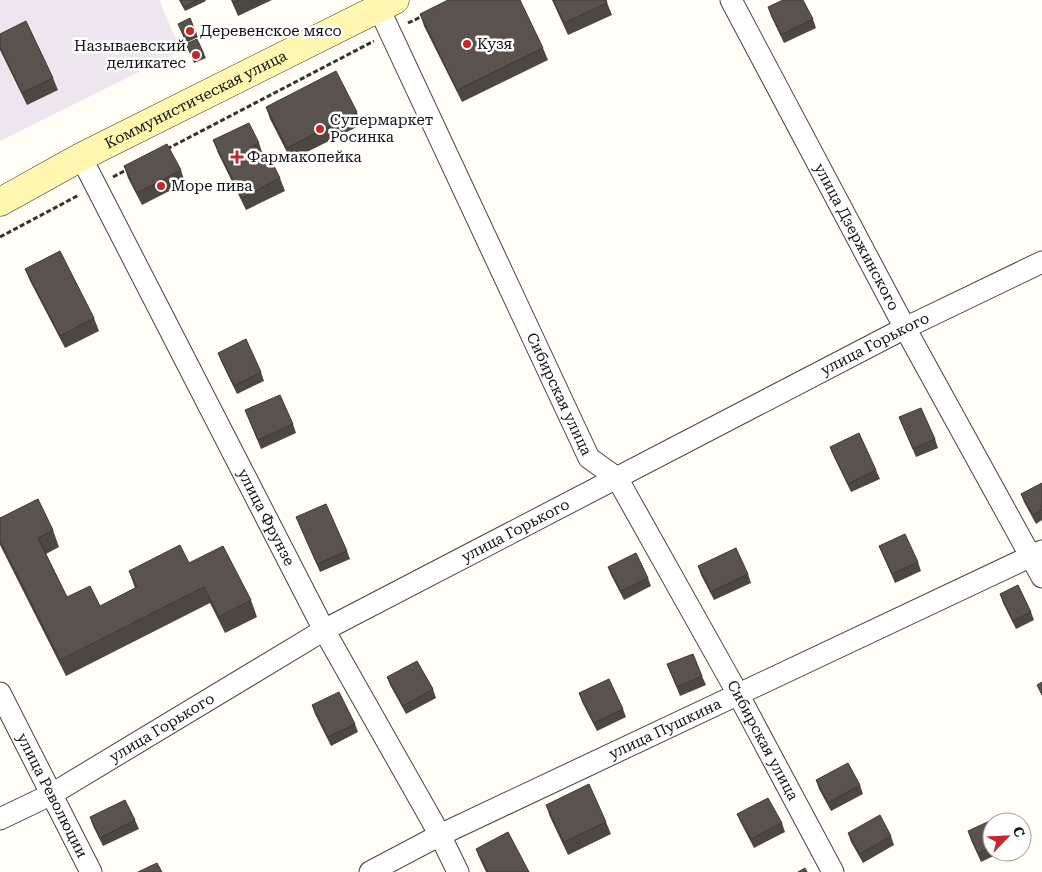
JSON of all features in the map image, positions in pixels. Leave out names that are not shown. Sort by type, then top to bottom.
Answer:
[{"type":"street","name":"улица Дзержинского","points":[[731,0],[905,328],[1036,553],[1042,577]]},
{"type":"street","name":"Сибирская улица","points":[[383,3],[391,33],[589,458],[617,478],[738,694],[833,872]]},
{"type":"street","name":"Коммунистическая улица","points":[[0,202],[82,157],[383,3]]},
{"type":"street","name":"улица Фрунзе","points":[[82,157],[324,630],[440,835],[458,872]]},
{"type":"street","name":"улица Горького","points":[[0,819],[52,794],[324,630],[905,328],[1042,262]]},
{"type":"street","name":"улица Пушкина","points":[[370,872],[440,835],[1036,553]]},
{"type":"street","name":"улица Революции","points":[[0,693],[91,872]]},
{"type":"path","points":[[166,150],[426,14]]},
{"type":"path","points":[[0,237],[131,168]]},
{"type":"shaded area","points":[[0,0],[159,0],[181,51],[0,141]]},
{"type":"building","points":[[180,0],[198,0],[184,7]]},
{"type":"building","points":[[448,0],[520,0],[543,48],[457,90],[420,14]]},
{"type":"building","points":[[553,0],[606,0],[607,3],[564,23]]},
{"type":"building","points":[[783,0],[803,0],[813,19],[781,35],[768,7]]},
{"type":"building","points":[[190,18],[196,33],[185,39],[178,24]]},
{"type":"building","points":[[26,21],[53,78],[22,93],[0,47],[0,34]]},
{"type":"building","points":[[197,39],[204,54],[193,59],[186,44]]},
{"type":"building","points":[[336,71],[357,112],[287,148],[266,107]]},
{"type":"building","points":[[249,123],[259,143],[251,147],[259,164],[270,158],[280,178],[242,198],[213,140]]},
{"type":"building","points":[[167,144],[181,170],[137,193],[124,166]]},
{"type":"building","points":[[60,251],[94,318],[60,336],[25,269]]},
{"type":"building","points":[[246,339],[261,372],[234,386],[218,353]]},
{"type":"building","points":[[280,395],[293,424],[258,440],[245,410]]},
{"type":"building","points":[[921,408],[935,439],[913,449],[899,417]]},
{"type":"building","points":[[859,433],[876,470],[848,484],[830,447]]},
{"type":"building","points":[[1042,483],[1042,510],[1033,515],[1021,494]]},
{"type":"building","points":[[38,499],[53,530],[38,538],[67,597],[90,586],[100,606],[137,587],[129,571],[180,545],[189,563],[223,546],[251,600],[219,617],[204,587],[60,660],[0,541],[0,518]]},
{"type":"building","points":[[326,504],[347,551],[317,564],[296,517]]},
{"type":"building","points":[[905,534],[918,562],[892,574],[879,546]]},
{"type":"building","points":[[736,548],[748,574],[711,592],[698,566]]},
{"type":"building","points":[[636,553],[648,578],[621,591],[608,567]]},
{"type":"building","points":[[1018,585],[1031,612],[1013,621],[1000,594]]},
{"type":"building","points":[[693,654],[702,676],[677,687],[667,664]]},
{"type":"building","points":[[417,661],[433,689],[403,706],[387,677]]},
{"type":"building","points":[[609,679],[623,709],[594,723],[579,693]]},
{"type":"building","points":[[1042,682],[1042,695],[1037,685]]},
{"type":"building","points":[[339,692],[355,724],[328,737],[312,705]]},
{"type":"building","points":[[848,763],[860,785],[828,803],[816,780]]},
{"type":"building","points":[[589,784],[606,822],[564,842],[546,805]]},
{"type":"building","points":[[768,798],[782,823],[751,839],[737,814]]},
{"type":"building","points":[[125,800],[135,820],[100,838],[90,817]]},
{"type":"building","points":[[880,815],[891,836],[860,854],[848,833]]},
{"type":"building","points":[[982,824],[982,851],[978,853],[968,831]]},
{"type":"building","points":[[508,832],[529,872],[488,872],[476,849]]},
{"type":"building","points":[[157,863],[162,872],[138,872]]},
{"type":"building","points":[[805,868],[807,872],[798,872]]},
{"type":"place","name":"Деревенское мясо","points":[[190,31]]},
{"type":"place","name":"Кузя","points":[[467,44]]},
{"type":"place","name":"Называевский деликатес","points":[[196,55]]},
{"type":"place","name":"Супермаркет Росинка","points":[[320,129]]},
{"type":"place","name":"Фармакопейка","points":[[237,157]]},
{"type":"place","name":"Море пива","points":[[161,186]]}]
